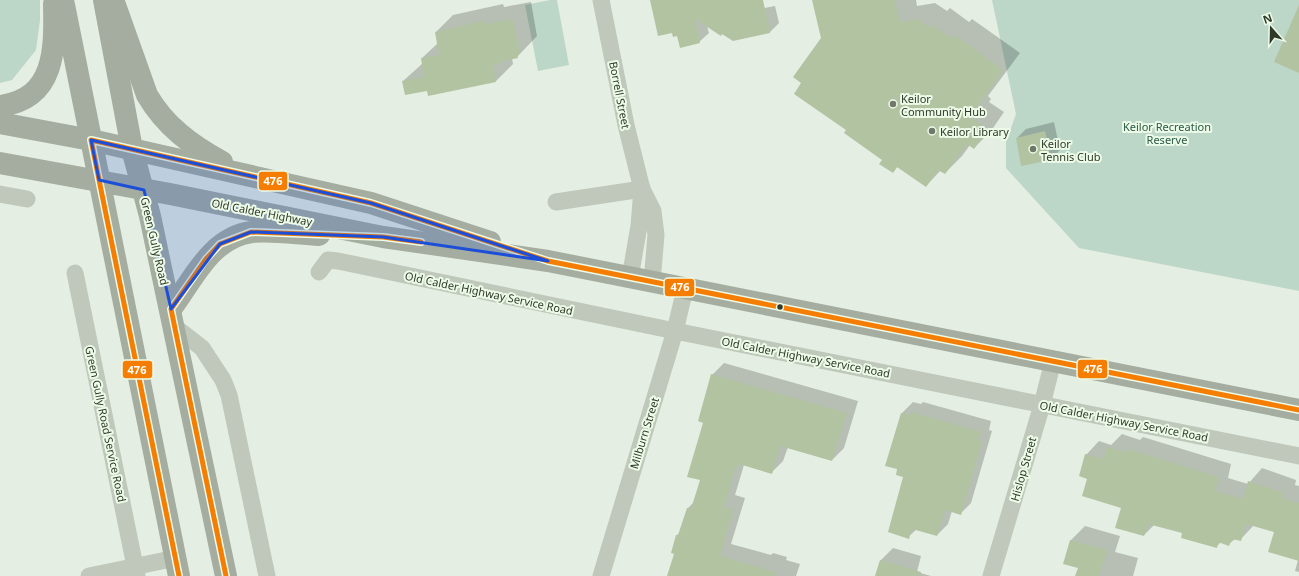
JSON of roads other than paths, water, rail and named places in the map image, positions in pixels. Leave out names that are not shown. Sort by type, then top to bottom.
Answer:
[{"type":"main road","points":[[0,106],[13,104],[28,97],[41,84],[47,73],[53,49],[54,0]]},
{"type":"main road","points":[[63,0],[178,567]]},
{"type":"main road","name":"Green Gully Road","points":[[104,0],[132,149],[144,190],[173,318],[226,576]]},
{"type":"main road","points":[[114,0],[147,95],[154,107],[170,125],[192,145],[246,175]]},
{"type":"main road","name":"Old Calder Highway","points":[[0,122],[91,140],[371,203],[548,261]]},
{"type":"main road","name":"Old Calder Highway","points":[[0,163],[99,180],[383,237],[548,261],[1299,410]]},
{"type":"main road","points":[[173,318],[206,259],[220,244],[236,237],[251,232],[264,232],[383,237]]},
{"type":"street","name":"Borrell Street","points":[[601,0],[626,125],[642,189],[653,211],[656,229],[652,282]]},
{"type":"street","name":"Borrell Street","points":[[630,278],[639,226],[642,189]]},
{"type":"street","points":[[556,202],[642,189]]},
{"type":"street","points":[[0,194],[27,199]]},
{"type":"street","name":"Old Calder Highway Service Road","points":[[319,272],[328,260],[338,261],[675,331],[1299,456]]},
{"type":"street","name":"Green Gully Road Service Road","points":[[75,273],[136,571]]},
{"type":"street","name":"Milburn Street","points":[[601,576],[675,331],[685,289]]},
{"type":"street","points":[[173,318],[202,348],[223,380],[233,409],[267,576]]},
{"type":"street","name":"Hislop Street","points":[[992,576],[1042,405],[1053,360]]},
{"type":"street","points":[[89,576],[178,567]]},
{"type":"place","name":"Keilor Community Hub","points":[[893,104]]},
{"type":"place","name":"Keilor Library","points":[[932,131]]},
{"type":"place","name":"Keilor Tennis Club","points":[[1033,149]]},
{"type":"park label","name":"Keilor Recreation Reserve","points":[[1167,132]]}]
